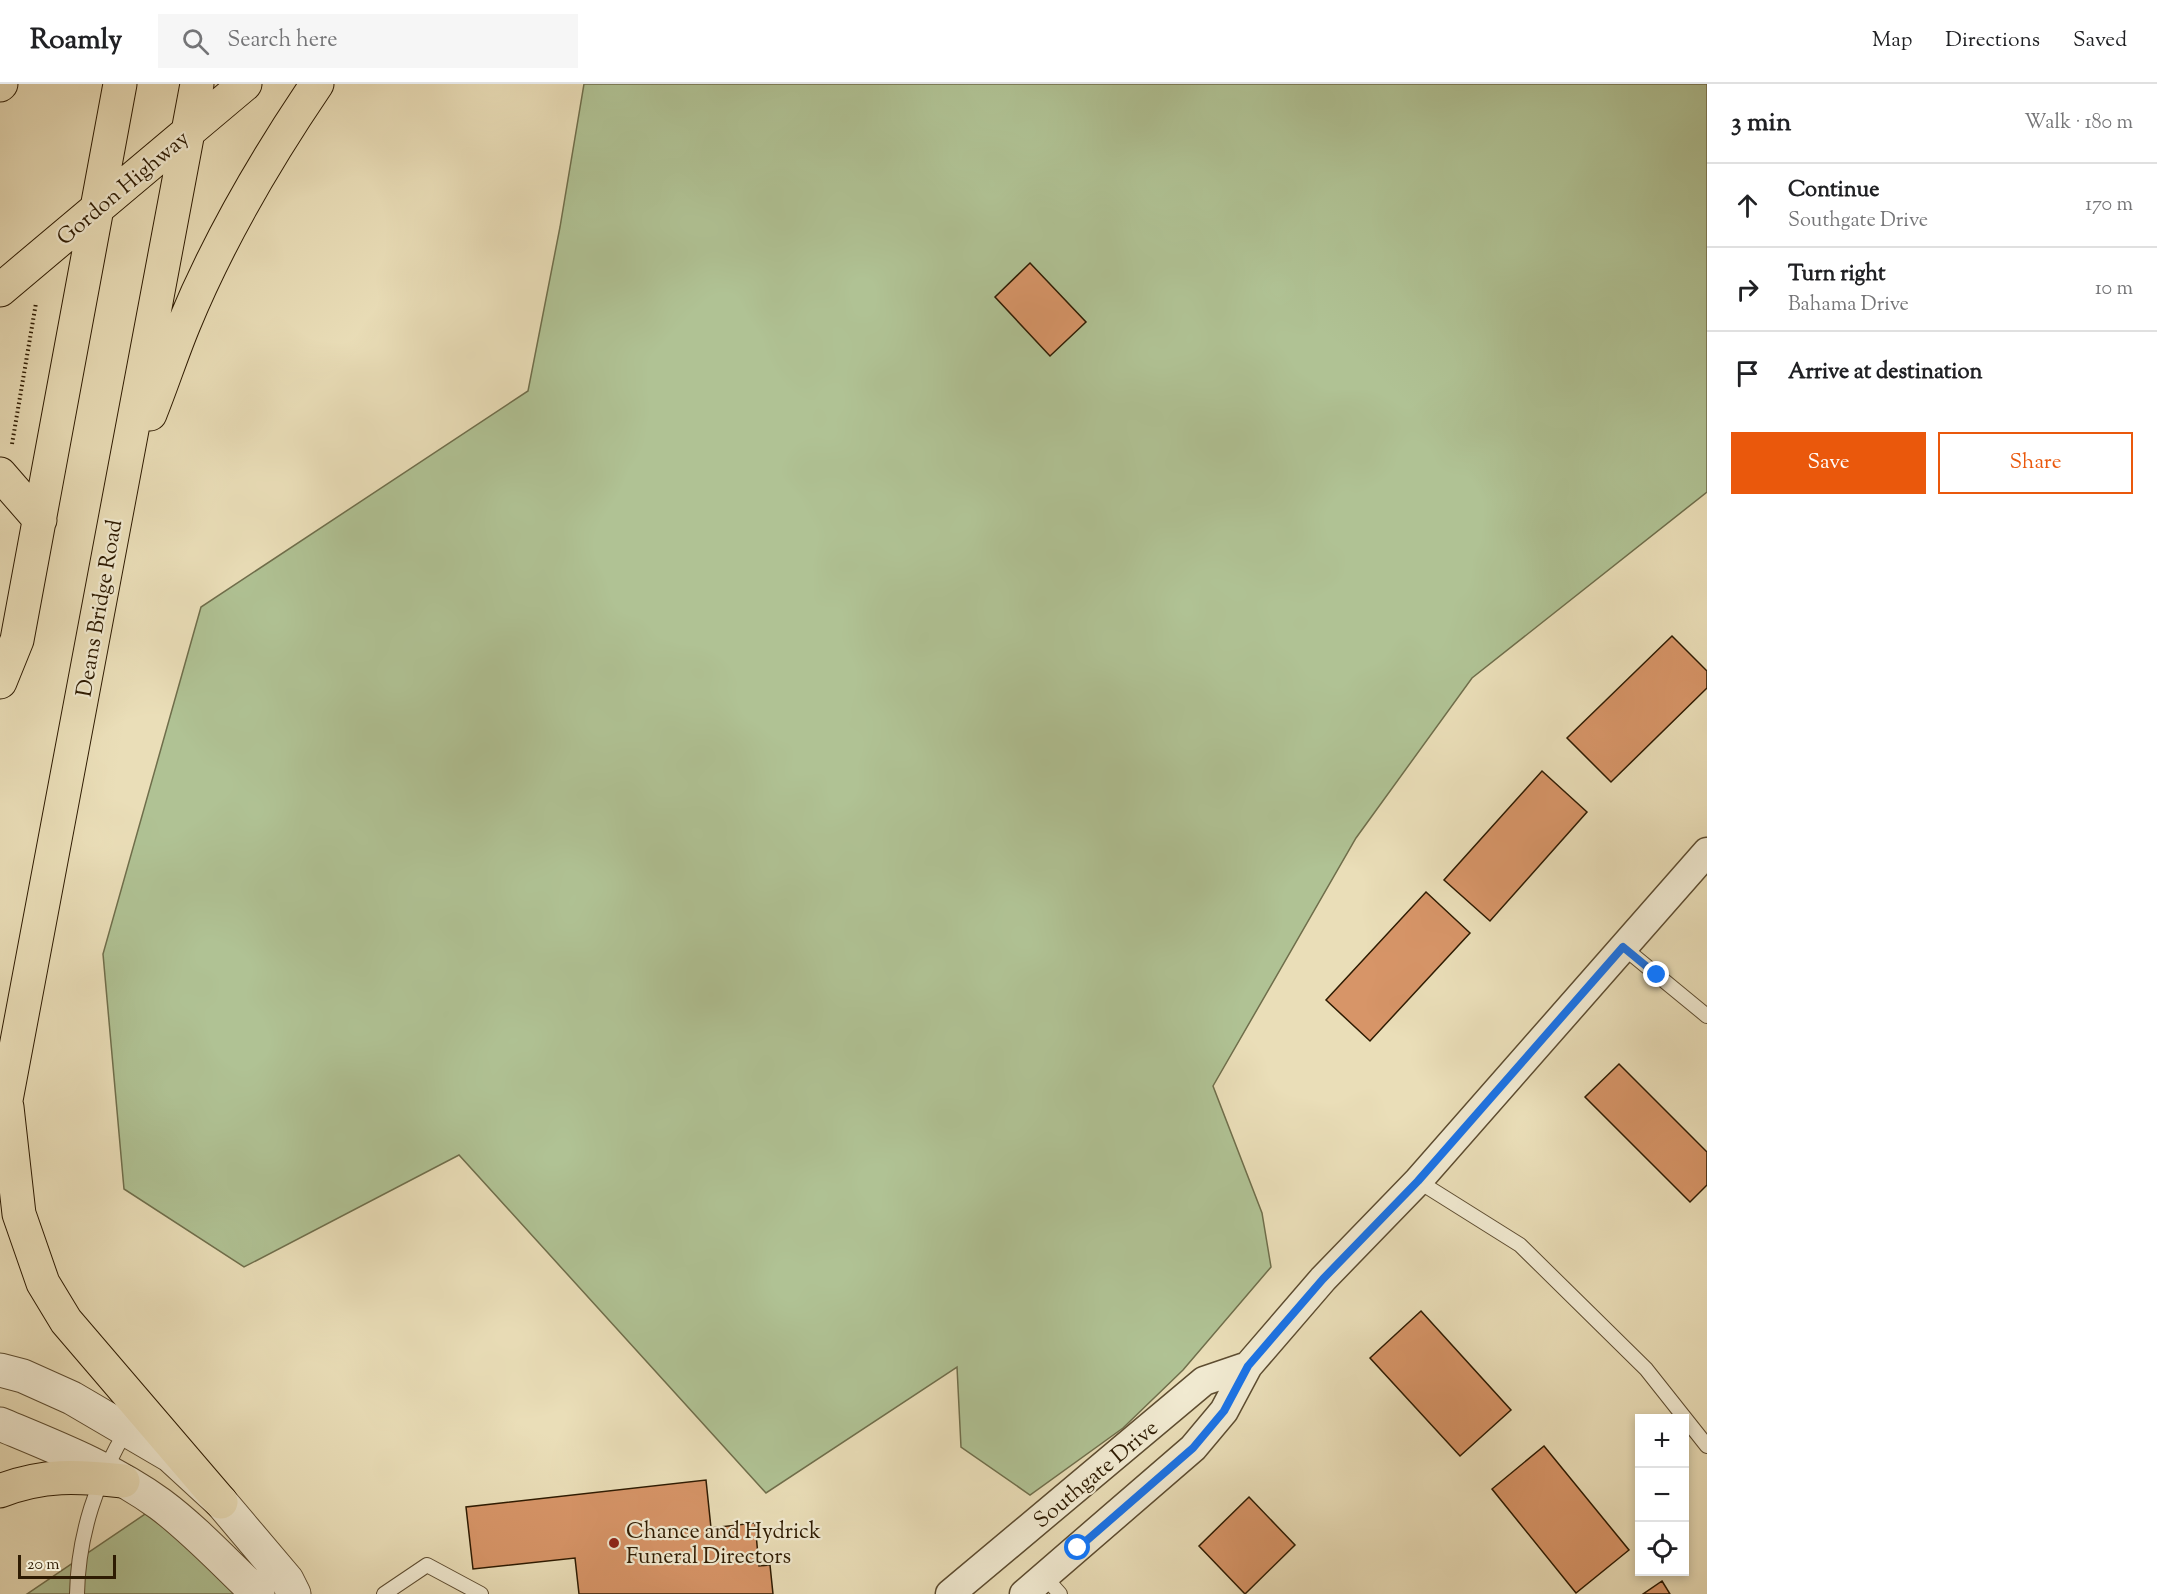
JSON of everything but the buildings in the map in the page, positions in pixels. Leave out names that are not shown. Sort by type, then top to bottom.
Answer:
[{"type":"highway","points":[[0,682],[17,640],[120,84]]},
{"type":"highway","name":"Deans Bridge Road","points":[[0,1132],[197,84]]},
{"type":"highway","name":"Gordon Highway","points":[[0,290],[245,84]]},
{"type":"highway","points":[[117,502],[184,324],[213,261],[245,201],[317,84]]},
{"type":"highway","points":[[5,464],[40,520]]},
{"type":"highway","points":[[8,1082],[19,1214],[43,1283],[66,1321],[134,1420],[220,1502]]},
{"type":"highway","points":[[0,1491],[17,1484],[72,1475],[109,1477]]},
{"type":"street","name":"Southgate Drive","points":[[1043,1588],[1193,1448],[1224,1411],[1248,1366],[1323,1279],[1418,1181],[1707,852]]},
{"type":"street","name":"Southgate Drive","points":[[950,1594],[1204,1381],[1248,1366]]},
{"type":"street","points":[[0,1370],[23,1376],[72,1398],[134,1420]]},
{"type":"street","points":[[0,1424],[67,1452],[160,1504],[258,1594]]},
{"type":"street","points":[[220,1502],[287,1580],[294,1594]]},
{"type":"lane","points":[[1623,947],[1707,1016]]},
{"type":"lane","points":[[1418,1181],[1520,1245],[1646,1369],[1707,1446]]},
{"type":"lane","points":[[77,1594],[78,1570],[85,1530],[134,1420]]},
{"type":"lane","points":[[384,1594],[427,1565],[481,1594]]},
{"type":"path","points":[[5,464],[36,302],[45,295]]},
{"type":"green space","points":[[584,84],[1707,84],[1707,492],[1472,678],[1356,838],[1213,1086],[1262,1213],[1271,1267],[1183,1370],[1123,1428],[1030,1495],[961,1447],[957,1367],[766,1493],[459,1155],[244,1267],[124,1189],[103,954],[201,607],[528,391],[560,227]]},
{"type":"green space","points":[[160,1504],[251,1594],[27,1594]]},
{"type":"place","name":"Chance and Hydrick Funeral Directors","points":[[614,1543]]},
{"type":"route","points":[[1078,1548],[1193,1448],[1224,1411],[1248,1366],[1323,1279],[1418,1181],[1623,947],[1657,975]]}]
